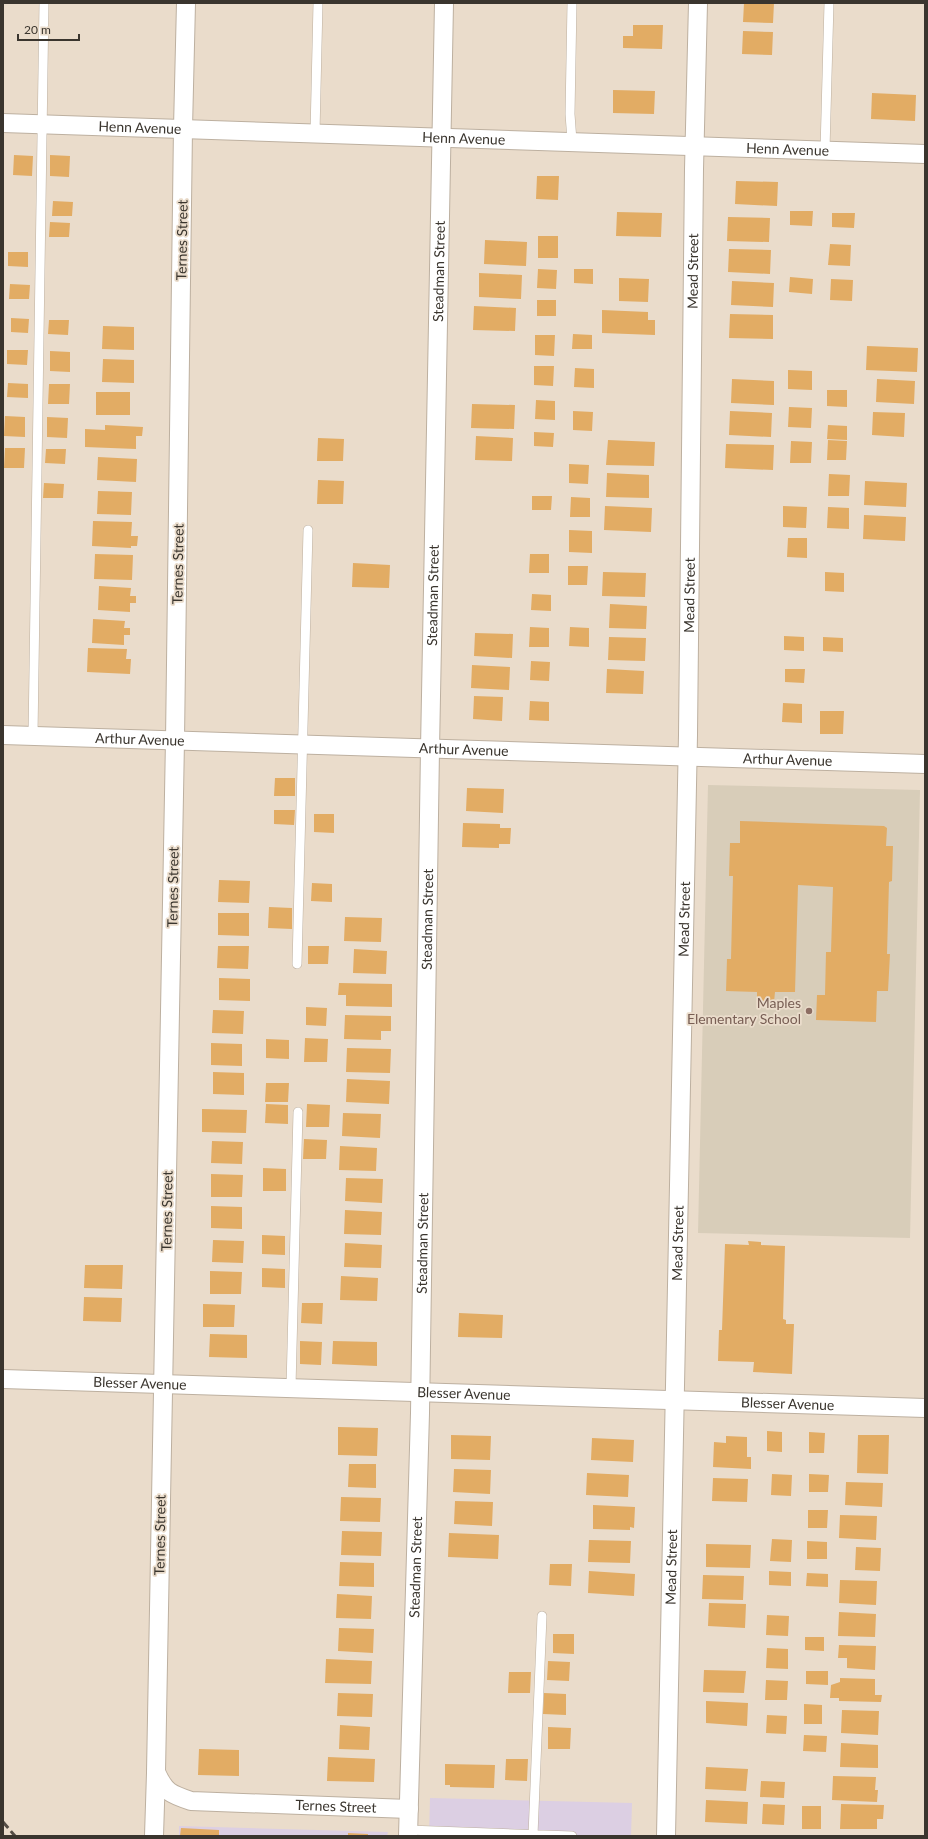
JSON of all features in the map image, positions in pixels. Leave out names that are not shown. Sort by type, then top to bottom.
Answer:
[{"type":"street","name":"Ternes Street","points":[[154,1836],[175,740],[186,3]]},
{"type":"street","name":"Steadman Street","points":[[408,1833],[420,1391],[444,3]]},
{"type":"street","name":"Mead Street","points":[[666,1836],[687,757],[698,3]]},
{"type":"street","name":"Henn Avenue","points":[[3,123],[925,154]]},
{"type":"street","name":"Arthur Avenue","points":[[3,735],[925,764]]},
{"type":"street","name":"Blesser Avenue","points":[[3,1379],[925,1408]]},
{"type":"street","name":"Ternes Street","points":[[156,1772],[162,1786],[174,1796],[191,1801],[409,1809]]},
{"type":"lane","points":[[33,736],[44,3]]},
{"type":"lane","points":[[315,133],[318,3]]},
{"type":"lane","points":[[572,3],[570,114],[572,141]]},
{"type":"lane","points":[[825,150],[829,3]]},
{"type":"lane","points":[[297,964],[308,530]]},
{"type":"lane","points":[[291,1387],[298,1112]]},
{"type":"lane","points":[[533,1835],[542,1616]]},
{"type":"lane","points":[[408,1833],[572,1836]]},
{"type":"shaded area","name":"Maples Elementary School","points":[[708,785],[920,790],[910,1238],[698,1233]]},
{"type":"shaded area","points":[[430,1798],[632,1803],[631,1836],[429,1836]]},
{"type":"shaded area","points":[[179,1826],[388,1832],[387,1836],[179,1836]]},
{"type":"building","points":[[744,3],[774,3],[773,23],[743,22]]},
{"type":"building","points":[[633,25],[663,25],[662,49],[623,48],[623,36],[633,36]]},
{"type":"building","points":[[743,31],[773,32],[772,55],[742,54]]},
{"type":"building","points":[[613,90],[655,91],[654,114],[613,113]]},
{"type":"building","points":[[872,93],[916,95],[915,121],[871,119]]},
{"type":"building","points":[[14,155],[33,156],[32,176],[13,175]]},
{"type":"building","points":[[50,155],[70,156],[69,177],[50,176]]},
{"type":"building","points":[[537,176],[559,176],[558,200],[536,199]]},
{"type":"building","points":[[736,181],[778,182],[777,206],[735,204]]},
{"type":"building","points":[[53,201],[73,202],[72,216],[52,216]]},
{"type":"building","points":[[790,211],[813,211],[812,226],[790,225]]},
{"type":"building","points":[[617,212],[662,213],[661,237],[616,236]]},
{"type":"building","points":[[832,213],[855,213],[854,228],[832,227]]},
{"type":"building","points":[[728,217],[770,218],[769,242],[727,241]]},
{"type":"building","points":[[50,222],[70,223],[69,237],[49,237]]},
{"type":"building","points":[[538,236],[558,236],[558,258],[538,258]]},
{"type":"building","points":[[485,240],[527,242],[526,266],[484,264]]},
{"type":"building","points":[[830,244],[851,245],[850,266],[828,265]]},
{"type":"building","points":[[729,249],[771,250],[770,274],[728,272]]},
{"type":"building","points":[[8,252],[28,252],[28,267],[8,266]]},
{"type":"building","points":[[538,269],[557,270],[556,289],[537,288]]},
{"type":"building","points":[[574,269],[593,269],[593,284],[574,283]]},
{"type":"building","points":[[479,273],[522,275],[521,299],[479,297]]},
{"type":"building","points":[[790,277],[813,279],[812,294],[789,292]]},
{"type":"building","points":[[619,278],[649,279],[648,302],[619,301]]},
{"type":"building","points":[[831,279],[853,280],[852,301],[830,300]]},
{"type":"building","points":[[732,281],[774,283],[773,307],[731,305]]},
{"type":"building","points":[[10,284],[30,285],[29,299],[9,299]]},
{"type":"building","points":[[537,300],[556,300],[556,316],[537,316]]},
{"type":"building","points":[[474,306],[516,308],[515,331],[473,330]]},
{"type":"building","points":[[602,310],[648,312],[648,320],[655,320],[655,335],[602,333]]},
{"type":"building","points":[[730,314],[773,315],[773,339],[729,338]]},
{"type":"building","points":[[11,318],[29,319],[28,333],[11,332]]},
{"type":"building","points":[[49,320],[69,320],[68,335],[48,334]]},
{"type":"building","points":[[103,326],[134,327],[134,350],[102,349]]},
{"type":"building","points":[[573,334],[592,335],[592,349],[572,349]]},
{"type":"building","points":[[535,335],[555,335],[554,356],[535,355]]},
{"type":"building","points":[[867,346],[918,348],[917,372],[866,370]]},
{"type":"building","points":[[7,350],[28,350],[27,365],[7,364]]},
{"type":"building","points":[[50,351],[70,352],[70,372],[50,371]]},
{"type":"building","points":[[103,359],[134,360],[134,383],[102,382]]},
{"type":"building","points":[[534,366],[554,366],[553,386],[534,385]]},
{"type":"building","points":[[575,368],[594,369],[594,388],[574,387]]},
{"type":"building","points":[[788,370],[812,371],[812,390],[788,389]]},
{"type":"building","points":[[732,379],[774,381],[774,405],[731,403]]},
{"type":"building","points":[[877,379],[915,381],[914,404],[876,402]]},
{"type":"building","points":[[8,383],[28,384],[28,398],[7,397]]},
{"type":"building","points":[[49,384],[70,384],[69,404],[48,404]]},
{"type":"building","points":[[827,390],[847,390],[847,407],[827,406]]},
{"type":"building","points":[[96,392],[130,392],[130,415],[96,415]]},
{"type":"building","points":[[536,400],[555,401],[555,420],[535,419]]},
{"type":"building","points":[[472,404],[515,405],[514,429],[471,428]]},
{"type":"building","points":[[789,407],[812,408],[811,428],[788,427]]},
{"type":"building","points":[[573,411],[593,412],[592,431],[573,430]]},
{"type":"building","points":[[730,411],[772,413],[771,437],[729,435]]},
{"type":"building","points":[[873,412],[905,413],[904,437],[872,435]]},
{"type":"building","points":[[5,416],[25,417],[25,437],[4,436]]},
{"type":"building","points":[[47,417],[68,418],[67,438],[47,437]]},
{"type":"building","points":[[105,425],[143,427],[142,436],[136,436],[136,449],[85,447],[85,429],[105,430]]},
{"type":"building","points":[[828,425],[847,426],[847,440],[827,439]]},
{"type":"building","points":[[534,432],[554,433],[553,447],[534,446]]},
{"type":"building","points":[[476,436],[513,438],[512,461],[475,460]]},
{"type":"building","points":[[318,438],[344,439],[343,461],[317,461]]},
{"type":"building","points":[[608,440],[655,442],[654,466],[606,465]]},
{"type":"building","points":[[828,440],[847,441],[846,460],[827,460]]},
{"type":"building","points":[[791,441],[812,442],[811,463],[790,463]]},
{"type":"building","points":[[726,444],[774,445],[773,470],[725,468]]},
{"type":"building","points":[[5,448],[25,448],[24,468],[4,468]]},
{"type":"building","points":[[46,449],[66,449],[65,464],[45,463]]},
{"type":"building","points":[[98,457],[137,459],[136,482],[97,480]]},
{"type":"building","points":[[569,464],[589,465],[588,484],[569,483]]},
{"type":"building","points":[[607,473],[649,475],[649,498],[606,497]]},
{"type":"building","points":[[829,474],[850,475],[849,496],[828,496]]},
{"type":"building","points":[[318,480],[344,481],[343,504],[317,504]]},
{"type":"building","points":[[865,481],[907,483],[906,507],[864,505]]},
{"type":"building","points":[[44,483],[64,484],[63,498],[43,498]]},
{"type":"building","points":[[98,491],[132,492],[131,515],[97,514]]},
{"type":"building","points":[[532,496],[552,496],[551,510],[532,510]]},
{"type":"building","points":[[571,497],[590,498],[590,517],[570,517]]},
{"type":"building","points":[[605,506],[652,508],[651,532],[604,530]]},
{"type":"building","points":[[783,506],[807,507],[806,528],[783,527]]},
{"type":"building","points":[[828,507],[849,508],[849,529],[827,528]]},
{"type":"building","points":[[864,515],[906,517],[905,541],[863,539]]},
{"type":"building","points":[[93,521],[132,522],[131,536],[138,536],[137,546],[131,546],[131,548],[92,546]]},
{"type":"building","points":[[569,530],[592,531],[592,553],[569,552]]},
{"type":"building","points":[[788,538],[807,538],[807,558],[787,557]]},
{"type":"building","points":[[95,554],[133,555],[132,580],[94,579]]},
{"type":"building","points":[[530,554],[549,554],[549,573],[529,573]]},
{"type":"building","points":[[353,563],[390,565],[389,588],[352,587]]},
{"type":"building","points":[[568,566],[588,566],[587,585],[568,585]]},
{"type":"building","points":[[603,572],[646,573],[645,597],[602,596]]},
{"type":"building","points":[[825,572],[844,573],[844,592],[825,591]]},
{"type":"building","points":[[99,586],[131,588],[130,596],[136,596],[136,603],[130,603],[130,612],[98,610]]},
{"type":"building","points":[[532,594],[551,595],[551,611],[531,610]]},
{"type":"building","points":[[610,604],[647,606],[646,629],[609,628]]},
{"type":"building","points":[[93,619],[125,621],[124,628],[130,628],[130,635],[124,635],[124,645],[92,643]]},
{"type":"building","points":[[530,627],[549,628],[549,647],[529,647]]},
{"type":"building","points":[[570,627],[589,628],[589,647],[569,646]]},
{"type":"building","points":[[475,633],[513,634],[512,658],[474,656]]},
{"type":"building","points":[[784,636],[804,637],[804,651],[784,650]]},
{"type":"building","points":[[609,637],[646,638],[645,661],[608,660]]},
{"type":"building","points":[[823,637],[843,638],[843,652],[823,651]]},
{"type":"building","points":[[88,648],[127,649],[126,659],[131,659],[130,674],[87,672]]},
{"type":"building","points":[[531,661],[550,662],[549,681],[530,680]]},
{"type":"building","points":[[472,665],[510,667],[509,690],[471,688]]},
{"type":"building","points":[[607,669],[644,671],[643,694],[606,693]]},
{"type":"building","points":[[785,669],[805,669],[804,683],[785,682]]},
{"type":"building","points":[[474,696],[503,697],[502,721],[473,719]]},
{"type":"building","points":[[530,701],[549,702],[549,721],[529,720]]},
{"type":"building","points":[[783,703],[802,704],[802,723],[782,722]]},
{"type":"building","points":[[820,711],[844,711],[843,734],[820,734]]},
{"type":"building","points":[[275,778],[295,778],[295,796],[274,796]]},
{"type":"building","points":[[467,788],[504,789],[503,813],[466,811]]},
{"type":"building","points":[[274,810],[295,810],[294,825],[274,824]]},
{"type":"building","points":[[314,814],[334,814],[334,833],[314,832]]},
{"type":"building","name":"Maples Elementary School","points":[[740,821],[884,826],[887,828],[886,846],[893,846],[892,881],[889,882],[887,954],[890,954],[888,991],[877,991],[876,1022],[816,1020],[817,995],[825,995],[826,952],[831,952],[833,887],[798,885],[795,992],[775,992],[774,1002],[757,1001],[757,992],[726,991],[727,959],[731,959],[733,876],[729,876],[730,843],[740,843]]},
{"type":"building","points":[[463,823],[500,824],[500,828],[511,828],[510,844],[499,844],[499,848],[462,847]]},
{"type":"building","points":[[219,880],[250,881],[249,903],[218,902]]},
{"type":"building","points":[[312,883],[332,884],[332,902],[311,901]]},
{"type":"building","points":[[269,907],[292,908],[292,929],[268,928]]},
{"type":"building","points":[[218,913],[249,913],[249,936],[218,935]]},
{"type":"building","points":[[345,917],[382,918],[381,942],[344,941]]},
{"type":"building","points":[[218,946],[249,946],[248,969],[217,968]]},
{"type":"building","points":[[308,946],[329,946],[328,964],[308,964]]},
{"type":"building","points":[[354,949],[387,951],[386,974],[353,973]]},
{"type":"building","points":[[219,978],[250,979],[250,1001],[219,1000]]},
{"type":"building","points":[[339,983],[392,984],[392,1007],[346,1006],[346,995],[338,995]]},
{"type":"building","points":[[306,1007],[327,1008],[326,1026],[306,1025]]},
{"type":"building","points":[[213,1010],[244,1011],[243,1034],[212,1033]]},
{"type":"building","points":[[345,1015],[391,1016],[391,1031],[381,1031],[381,1040],[344,1039]]},
{"type":"building","points":[[305,1038],[328,1039],[327,1062],[304,1062]]},
{"type":"building","points":[[266,1039],[289,1040],[289,1059],[266,1058]]},
{"type":"building","points":[[211,1043],[242,1044],[242,1066],[211,1065]]},
{"type":"building","points":[[347,1048],[391,1049],[390,1073],[346,1072]]},
{"type":"building","points":[[213,1072],[244,1073],[244,1095],[213,1094]]},
{"type":"building","points":[[347,1079],[390,1081],[389,1104],[346,1102]]},
{"type":"building","points":[[266,1083],[289,1083],[288,1102],[265,1102]]},
{"type":"building","points":[[266,1104],[288,1105],[288,1124],[265,1123]]},
{"type":"building","points":[[307,1104],[330,1105],[329,1127],[306,1127]]},
{"type":"building","points":[[202,1109],[247,1110],[246,1133],[202,1132]]},
{"type":"building","points":[[343,1113],[381,1114],[380,1138],[342,1136]]},
{"type":"building","points":[[304,1139],[327,1140],[326,1159],[303,1159]]},
{"type":"building","points":[[212,1141],[243,1142],[242,1164],[211,1163]]},
{"type":"building","points":[[340,1146],[377,1148],[376,1171],[339,1170]]},
{"type":"building","points":[[263,1168],[286,1169],[286,1191],[263,1191]]},
{"type":"building","points":[[211,1174],[243,1175],[242,1197],[211,1197]]},
{"type":"building","points":[[346,1178],[383,1179],[382,1203],[345,1201]]},
{"type":"building","points":[[211,1206],[242,1207],[242,1229],[211,1228]]},
{"type":"building","points":[[345,1210],[382,1212],[381,1235],[344,1234]]},
{"type":"building","points":[[262,1235],[285,1236],[285,1255],[262,1254]]},
{"type":"building","points":[[213,1240],[244,1241],[243,1263],[212,1262]]},
{"type":"building","points":[[748,1241],[761,1242],[761,1245],[785,1246],[783,1319],[786,1320],[786,1324],[794,1324],[792,1374],[753,1372],[754,1362],[718,1361],[719,1330],[722,1330],[725,1244],[749,1245]]},
{"type":"building","points":[[345,1243],[382,1245],[381,1268],[344,1267]]},
{"type":"building","points":[[85,1265],[123,1265],[122,1289],[84,1288]]},
{"type":"building","points":[[262,1268],[285,1269],[285,1288],[262,1287]]},
{"type":"building","points":[[210,1271],[242,1272],[241,1294],[210,1294]]},
{"type":"building","points":[[341,1276],[378,1278],[377,1301],[340,1300]]},
{"type":"building","points":[[84,1297],[122,1298],[121,1322],[83,1321]]},
{"type":"building","points":[[302,1303],[323,1303],[322,1324],[301,1323]]},
{"type":"building","points":[[203,1304],[235,1305],[234,1327],[203,1327]]},
{"type":"building","points":[[459,1313],[503,1315],[502,1338],[458,1337]]},
{"type":"building","points":[[210,1334],[247,1335],[247,1358],[209,1357]]},
{"type":"building","points":[[300,1341],[322,1342],[321,1365],[300,1364]]},
{"type":"building","points":[[333,1341],[377,1342],[377,1366],[332,1364]]},
{"type":"building","points":[[338,1427],[378,1428],[377,1456],[338,1455]]},
{"type":"building","points":[[767,1431],[782,1432],[782,1452],[767,1451]]},
{"type":"building","points":[[809,1432],[825,1433],[824,1453],[809,1453]]},
{"type":"building","points":[[451,1435],[491,1436],[490,1460],[451,1459]]},
{"type":"building","points":[[858,1435],[889,1435],[888,1474],[857,1473]]},
{"type":"building","points":[[726,1436],[747,1437],[747,1457],[751,1457],[751,1469],[713,1467],[714,1442],[726,1443]]},
{"type":"building","points":[[592,1438],[634,1440],[633,1462],[591,1460]]},
{"type":"building","points":[[349,1464],[376,1464],[376,1488],[348,1487]]},
{"type":"building","points":[[454,1469],[491,1470],[490,1494],[453,1492]]},
{"type":"building","points":[[587,1473],[629,1475],[628,1497],[586,1495]]},
{"type":"building","points":[[772,1474],[792,1475],[791,1496],[771,1495]]},
{"type":"building","points":[[809,1474],[829,1475],[828,1492],[809,1492]]},
{"type":"building","points":[[713,1478],[748,1479],[747,1502],[712,1501]]},
{"type":"building","points":[[846,1482],[883,1483],[882,1507],[845,1505]]},
{"type":"building","points":[[341,1497],[381,1498],[380,1522],[340,1521]]},
{"type":"building","points":[[455,1501],[493,1502],[492,1526],[454,1524]]},
{"type":"building","points":[[593,1505],[635,1507],[634,1528],[630,1527],[630,1530],[593,1529]]},
{"type":"building","points":[[808,1510],[828,1510],[827,1528],[808,1528]]},
{"type":"building","points":[[840,1515],[877,1516],[876,1540],[839,1538]]},
{"type":"building","points":[[342,1531],[382,1532],[381,1556],[341,1555]]},
{"type":"building","points":[[449,1533],[499,1535],[498,1559],[448,1557]]},
{"type":"building","points":[[772,1539],[792,1540],[791,1562],[770,1561]]},
{"type":"building","points":[[589,1540],[631,1541],[630,1563],[588,1562]]},
{"type":"building","points":[[807,1541],[827,1542],[827,1559],[807,1559]]},
{"type":"building","points":[[706,1544],[751,1545],[750,1568],[706,1567]]},
{"type":"building","points":[[856,1547],[881,1548],[880,1571],[855,1570]]},
{"type":"building","points":[[340,1562],[374,1563],[374,1587],[339,1586]]},
{"type":"building","points":[[550,1564],[572,1564],[571,1586],[549,1585]]},
{"type":"building","points":[[589,1571],[635,1574],[634,1596],[588,1593]]},
{"type":"building","points":[[769,1571],[791,1572],[791,1586],[769,1585]]},
{"type":"building","points":[[807,1573],[828,1574],[828,1587],[806,1586]]},
{"type":"building","points":[[703,1575],[744,1576],[743,1600],[702,1599]]},
{"type":"building","points":[[840,1580],[877,1581],[876,1605],[839,1603]]},
{"type":"building","points":[[337,1594],[372,1596],[371,1619],[336,1618]]},
{"type":"building","points":[[709,1603],[746,1604],[745,1628],[708,1626]]},
{"type":"building","points":[[839,1612],[876,1614],[875,1637],[838,1636]]},
{"type":"building","points":[[767,1615],[789,1616],[788,1636],[766,1635]]},
{"type":"building","points":[[339,1628],[374,1629],[373,1653],[338,1651]]},
{"type":"building","points":[[553,1634],[574,1634],[574,1654],[553,1653]]},
{"type":"building","points":[[805,1637],[824,1637],[824,1651],[805,1650]]},
{"type":"building","points":[[839,1645],[876,1646],[875,1670],[847,1668],[847,1658],[838,1658]]},
{"type":"building","points":[[767,1648],[788,1649],[788,1669],[766,1668]]},
{"type":"building","points":[[326,1659],[372,1661],[371,1684],[325,1683]]},
{"type":"building","points":[[548,1661],[570,1662],[569,1681],[547,1680]]},
{"type":"building","points":[[704,1670],[746,1671],[744,1693],[703,1692]]},
{"type":"building","points":[[806,1671],[828,1671],[828,1685],[806,1684]]},
{"type":"building","points":[[509,1672],[531,1672],[530,1693],[508,1693]]},
{"type":"building","points":[[840,1678],[875,1679],[875,1695],[882,1695],[881,1702],[839,1701],[839,1698],[830,1698],[831,1685],[840,1682]]},
{"type":"building","points":[[766,1680],[788,1681],[787,1700],[765,1700]]},
{"type":"building","points":[[338,1693],[373,1694],[372,1717],[337,1716]]},
{"type":"building","points":[[544,1693],[566,1694],[566,1715],[543,1714]]},
{"type":"building","points":[[706,1701],[748,1703],[747,1726],[706,1723]]},
{"type":"building","points":[[804,1704],[822,1705],[822,1724],[804,1724]]},
{"type":"building","points":[[842,1710],[879,1711],[878,1735],[841,1733]]},
{"type":"building","points":[[767,1715],[787,1716],[786,1734],[766,1733]]},
{"type":"building","points":[[340,1725],[370,1727],[369,1750],[339,1749]]},
{"type":"building","points":[[548,1727],[571,1728],[570,1749],[548,1749]]},
{"type":"building","points":[[804,1735],[827,1736],[826,1752],[803,1751]]},
{"type":"building","points":[[841,1743],[878,1745],[878,1768],[840,1767]]},
{"type":"building","points":[[199,1749],[239,1750],[239,1776],[198,1775]]},
{"type":"building","points":[[328,1757],[375,1759],[374,1782],[327,1781]]},
{"type":"building","points":[[506,1759],[528,1759],[527,1781],[505,1780]]},
{"type":"building","points":[[445,1764],[495,1765],[494,1788],[450,1787],[450,1785],[445,1785]]},
{"type":"building","points":[[706,1767],[748,1769],[746,1791],[705,1789]]},
{"type":"building","points":[[833,1776],[876,1777],[875,1790],[878,1790],[877,1802],[832,1800]]},
{"type":"building","points":[[761,1781],[785,1782],[784,1798],[760,1797]]},
{"type":"building","points":[[706,1800],[748,1802],[747,1824],[705,1822]]},
{"type":"building","points":[[763,1804],[785,1805],[784,1825],[762,1824]]},
{"type":"building","points":[[841,1804],[884,1805],[883,1819],[877,1819],[877,1829],[840,1829]]},
{"type":"building","points":[[802,1806],[821,1806],[821,1829],[802,1829]]},
{"type":"building","points":[[181,1828],[219,1830],[219,1836],[180,1836]]},
{"type":"building","points":[[348,1833],[368,1834],[368,1836],[348,1836]]},
{"type":"railway","points":[[3,1822],[15,1836]]},
{"type":"place","name":"Maples Elementary School","points":[[809,1011]]}]
